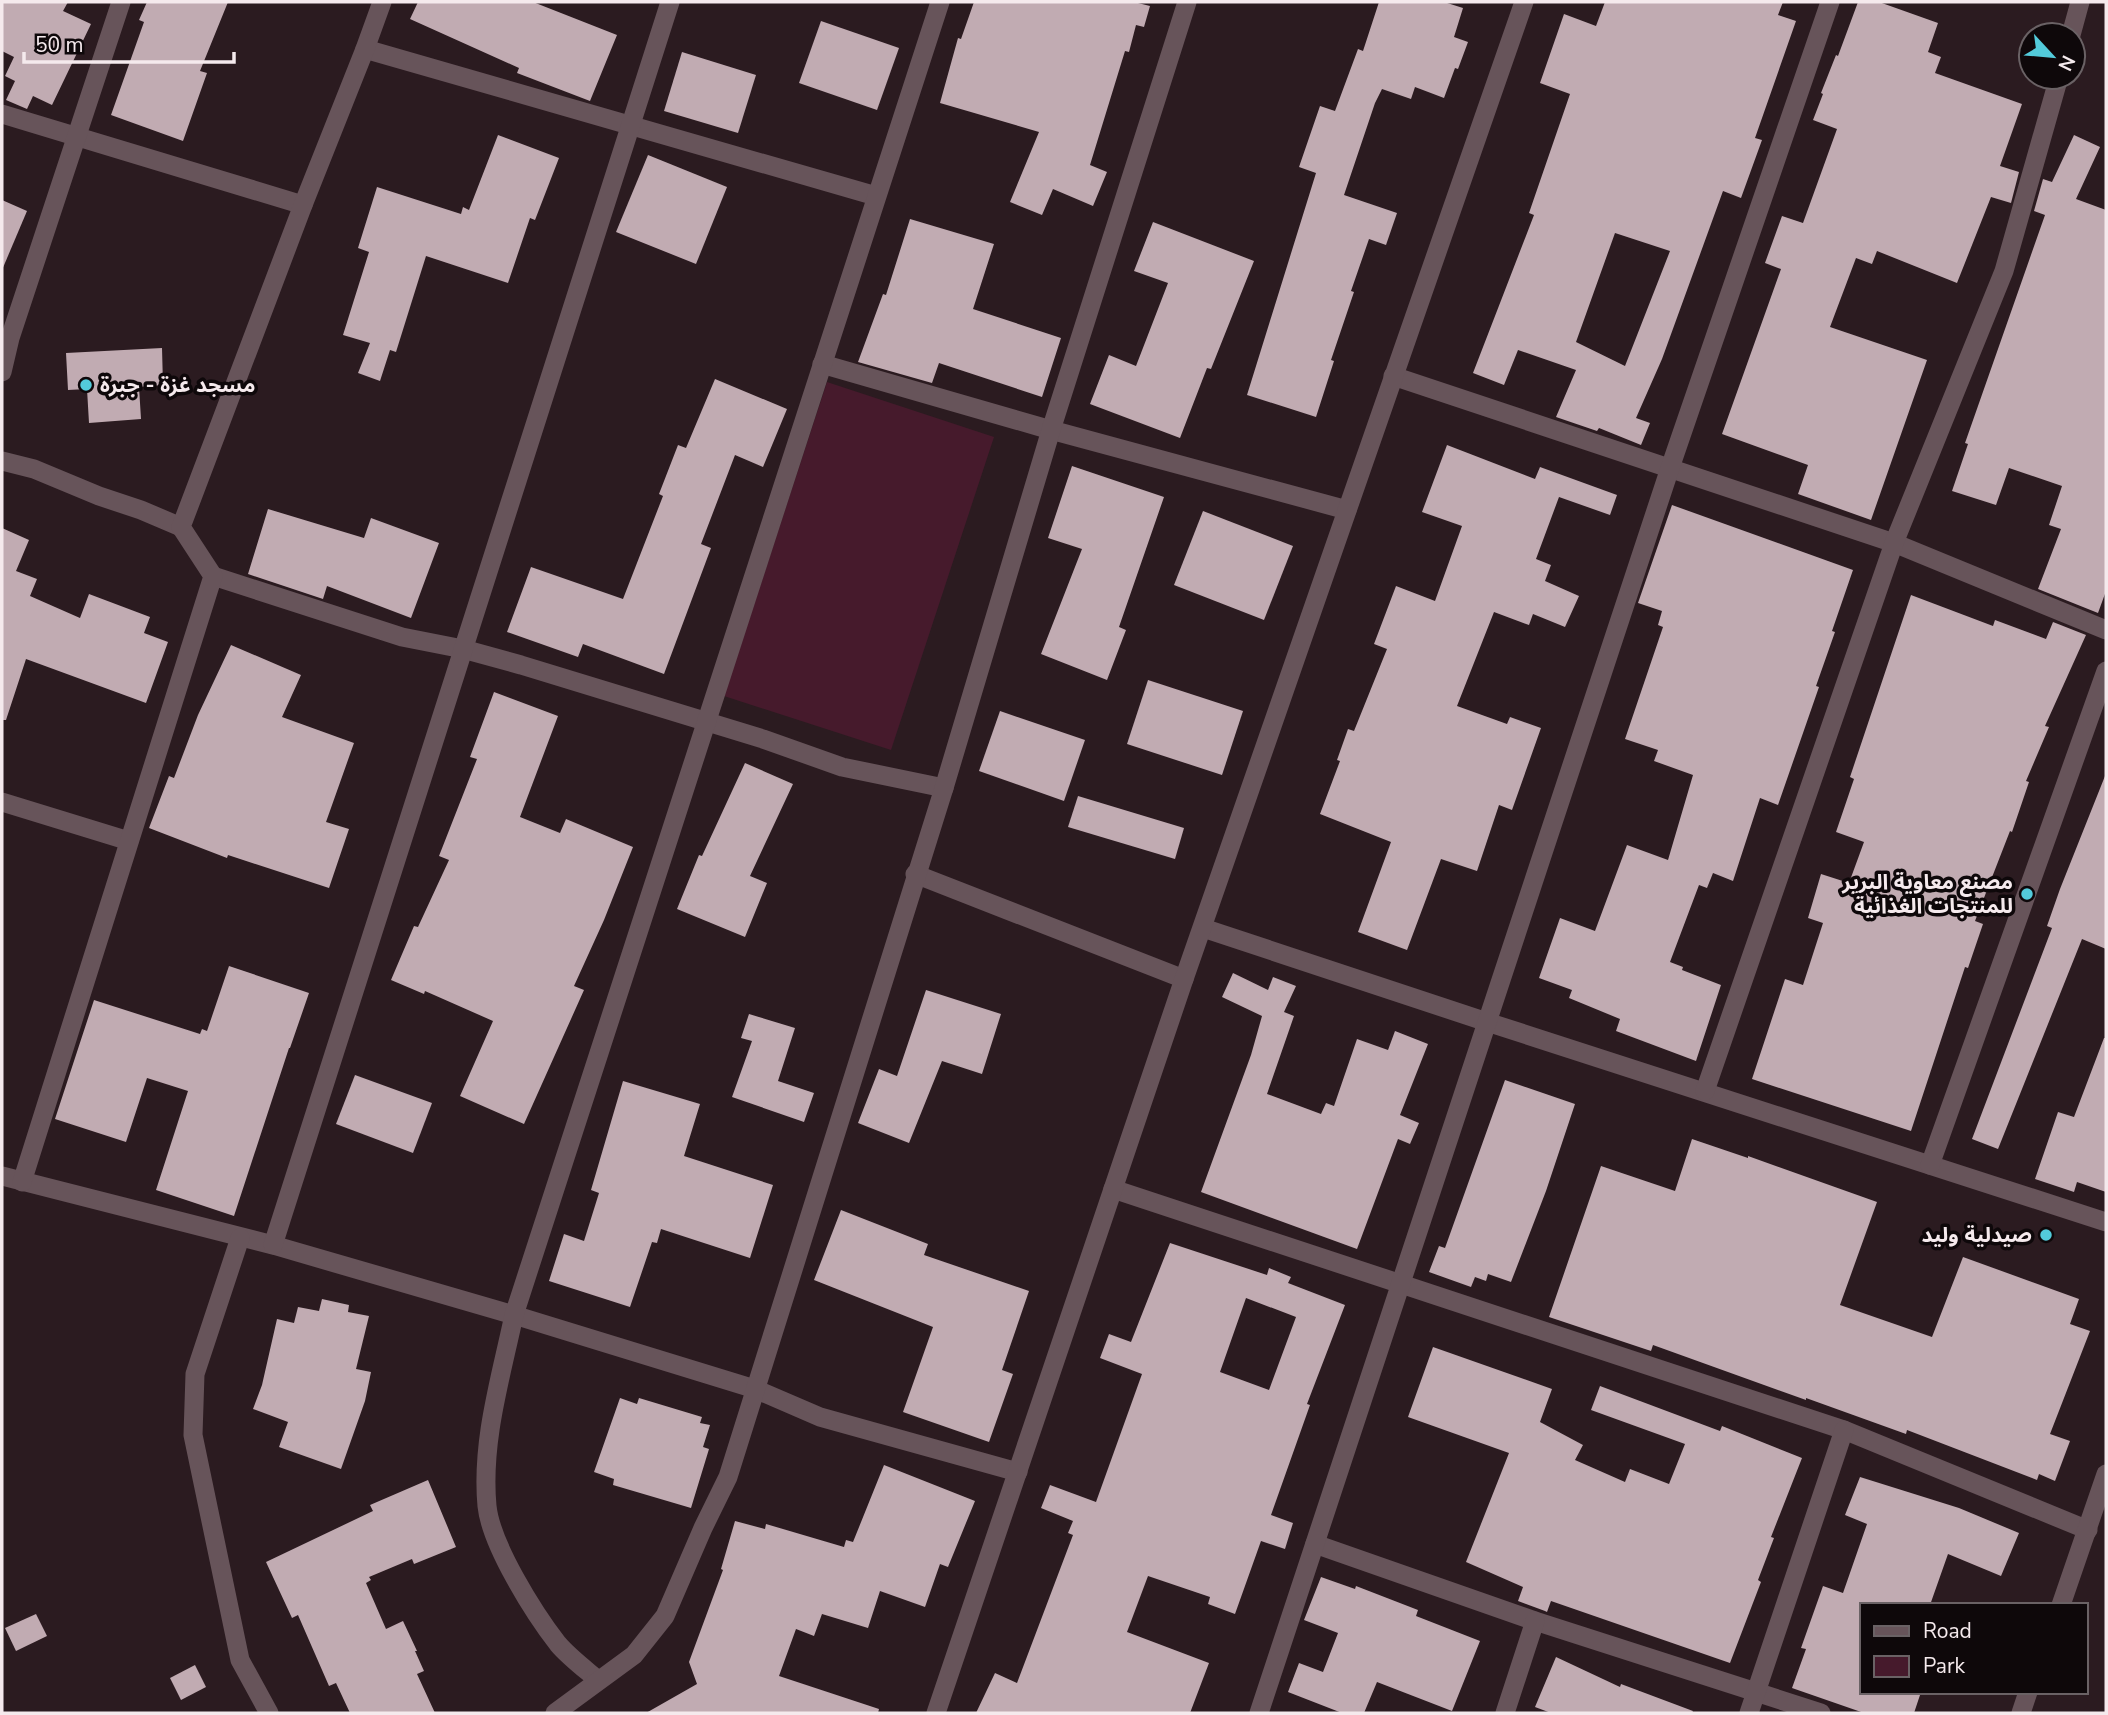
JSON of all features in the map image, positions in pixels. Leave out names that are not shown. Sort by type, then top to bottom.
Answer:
[{"type":"street","points":[[2,372],[10,338],[121,2]]},
{"type":"street","points":[[181,527],[382,2]]},
{"type":"street","points":[[273,1245],[670,2]]},
{"type":"street","points":[[598,1680],[559,1645],[521,1588],[498,1543],[487,1508],[488,1437],[514,1315],[940,2]]},
{"type":"street","points":[[555,1713],[634,1656],[665,1616],[728,1477],[944,788],[1051,430],[1187,2]]},
{"type":"street","points":[[936,1713],[1184,979],[1524,2]]},
{"type":"street","points":[[1259,1713],[1670,468],[1830,2]]},
{"type":"street","points":[[2075,21],[2080,2]]},
{"type":"street","points":[[365,50],[876,196]]},
{"type":"street","points":[[1705,1091],[1894,543],[2004,271],[2055,91]]},
{"type":"street","points":[[2,114],[303,205]]},
{"type":"street","points":[[822,365],[1347,510]]},
{"type":"street","points":[[1393,376],[1894,543],[2106,630]]},
{"type":"street","points":[[2,461],[34,469],[181,527],[212,576],[402,636],[463,649],[705,721],[842,767],[944,788]]},
{"type":"street","points":[[22,1182],[212,576]]},
{"type":"street","points":[[1930,1165],[2106,671]]},
{"type":"street","points":[[2,802],[129,841]]},
{"type":"street","points":[[915,874],[1184,979]]},
{"type":"street","points":[[1203,928],[2106,1222]]},
{"type":"street","points":[[2,1176],[273,1245],[514,1315],[755,1389],[820,1417],[1018,1472]]},
{"type":"street","points":[[1113,1189],[1844,1430],[2088,1530]]},
{"type":"street","points":[[240,1238],[195,1374],[193,1435],[240,1660],[269,1713]]},
{"type":"street","points":[[1749,1713],[1844,1430]]},
{"type":"street","points":[[2061,1603],[2106,1474]]},
{"type":"street","points":[[1315,1544],[1535,1621],[1821,1713]]},
{"type":"street","points":[[1505,1713],[1535,1621]]},
{"type":"street","points":[[2021,1713],[2027,1694]]},
{"type":"green space","points":[[827,382],[994,437],[891,750],[724,696]]},
{"type":"building","points":[[2,2],[68,2],[63,11],[91,24],[52,105],[33,96],[27,109],[6,100],[15,81],[5,76],[14,57],[2,51]]},
{"type":"building","points":[[147,2],[228,2],[200,71],[207,73],[183,141],[111,115],[144,22],[139,20]]},
{"type":"building","points":[[418,2],[533,2],[617,35],[590,101],[517,73],[519,68],[410,19]]},
{"type":"building","points":[[974,2],[1134,2],[1150,6],[1144,27],[1136,25],[1129,52],[1125,51],[1090,165],[1107,172],[1093,206],[1053,189],[1042,215],[1010,202],[1039,132],[940,103],[958,38],[961,39]]},
{"type":"building","points":[[1379,2],[1444,2],[1463,8],[1454,37],[1468,42],[1444,98],[1415,87],[1411,99],[1382,89],[1375,103],[1344,195],[1397,213],[1386,245],[1369,239],[1351,291],[1354,292],[1331,360],[1334,361],[1316,417],[1247,395],[1316,173],[1299,167],[1320,106],[1335,111],[1358,49],[1363,51]]},
{"type":"building","points":[[1605,2],[1783,2],[1778,15],[1796,21],[1755,138],[1762,140],[1741,198],[1723,191],[1662,359],[1636,418],[1650,423],[1641,445],[1599,428],[1597,431],[1556,417],[1576,370],[1518,350],[1504,385],[1473,373],[1534,215],[1529,213],[1570,94],[1540,83],[1564,14],[1596,26]],"holes":[[[1615,233],[1670,251],[1625,366],[1576,342]]]},
{"type":"building","points":[[1858,2],[1879,2],[1938,23],[1928,52],[1941,57],[1935,73],[2022,104],[2000,166],[2019,172],[2011,203],[1991,197],[1957,283],[1877,251],[1872,264],[1856,258],[1830,327],[1927,360],[1871,520],[1798,494],[1808,465],[1722,434],[1781,269],[1765,263],[1782,216],[1803,223],[1837,129],[1813,120],[1823,94],[1821,93]]},
{"type":"building","points":[[821,21],[899,48],[877,110],[799,83]]},
{"type":"building","points":[[682,52],[756,75],[738,133],[664,111]]},
{"type":"building","points":[[498,135],[559,158],[535,220],[530,218],[508,283],[426,256],[396,352],[390,350],[380,381],[358,373],[370,343],[343,335],[369,252],[358,248],[377,187],[461,214],[463,207],[469,210]]},
{"type":"building","points":[[2074,135],[2100,147],[2076,199],[2106,210],[2106,591],[2098,613],[2038,589],[2061,529],[2049,525],[2062,486],[2009,468],[1996,505],[1952,491],[1968,444],[1965,443],[2045,215],[2034,211],[2043,179],[2052,182]]},
{"type":"building","points":[[648,155],[727,187],[696,264],[616,232]]},
{"type":"building","points":[[2,200],[27,211],[2,270]]},
{"type":"building","points":[[910,219],[994,244],[973,309],[1061,338],[1042,397],[939,363],[932,383],[858,362],[883,294],[886,295]]},
{"type":"building","points":[[1153,222],[1254,261],[1180,438],[1090,404],[1109,355],[1136,366],[1168,283],[1134,271]]},
{"type":"building","points":[[162,348],[163,385],[139,387],[141,419],[89,423],[87,389],[68,390],[66,353]]},
{"type":"building","points":[[715,379],[787,409],[763,467],[735,455],[701,544],[711,548],[664,674],[583,644],[578,657],[507,632],[531,567],[623,599],[663,496],[659,494],[678,445],[686,448]]},
{"type":"building","points":[[1447,445],[1535,479],[1540,467],[1617,495],[1610,515],[1559,497],[1536,559],[1551,565],[1545,581],[1579,596],[1565,627],[1533,614],[1529,625],[1494,612],[1457,706],[1507,724],[1510,717],[1541,728],[1512,810],[1499,805],[1477,871],[1441,859],[1407,950],[1358,932],[1391,842],[1320,814],[1340,761],[1337,760],[1348,729],[1354,731],[1387,649],[1374,644],[1396,586],[1435,601],[1462,526],[1422,512]]},
{"type":"building","points":[[1072,466],[1164,497],[1119,627],[1126,630],[1107,680],[1041,654],[1082,549],[1048,538]]},
{"type":"building","points":[[1672,505],[1853,570],[1816,686],[1819,687],[1778,805],[1760,798],[1733,881],[1713,873],[1707,888],[1699,885],[1670,962],[1683,967],[1682,970],[1721,985],[1696,1061],[1616,1031],[1620,1019],[1569,998],[1572,990],[1539,978],[1560,918],[1595,931],[1627,845],[1668,860],[1693,775],[1654,761],[1658,750],[1625,739],[1663,627],[1658,625],[1662,611],[1638,603]]},
{"type":"building","points":[[268,509],[364,538],[371,518],[439,543],[411,618],[327,586],[323,599],[248,574]]},
{"type":"building","points":[[1203,511],[1293,546],[1264,620],[1174,585]]},
{"type":"building","points":[[2,528],[29,540],[16,571],[37,579],[30,596],[80,618],[89,594],[150,617],[144,633],[168,642],[146,703],[26,659],[6,720],[2,720]]},
{"type":"building","points":[[1911,595],[1993,626],[1995,620],[2046,639],[2053,622],[2086,635],[2045,726],[2049,727],[2026,781],[2029,782],[2012,832],[2010,831],[1975,921],[1983,924],[1968,968],[1965,967],[1911,1131],[1752,1079],[1785,979],[1803,985],[1823,923],[1808,918],[1821,874],[1849,883],[1864,842],[1836,832],[1854,779],[1850,777]]},
{"type":"building","points":[[231,645],[301,675],[282,717],[354,743],[326,822],[349,829],[329,888],[228,855],[227,858],[149,828],[169,776],[174,778],[198,715]]},
{"type":"building","points":[[1148,680],[1243,711],[1222,775],[1127,744]]},
{"type":"building","points":[[494,692],[558,716],[520,817],[560,833],[566,819],[633,847],[574,986],[584,990],[524,1124],[460,1096],[493,1021],[425,991],[424,994],[391,980],[414,926],[418,927],[449,860],[439,856],[477,759],[470,757]]},
{"type":"building","points":[[1000,711],[1085,740],[1064,801],[979,771]]},
{"type":"building","points":[[745,763],[793,784],[750,876],[767,883],[745,937],[677,909],[699,855],[702,856]]},
{"type":"building","points":[[2105,776],[2106,949],[2082,939],[1998,1149],[1972,1139],[2052,928],[2047,926],[2060,889]]},
{"type":"building","points":[[1078,796],[1184,828],[1175,859],[1068,827]]},
{"type":"building","points":[[229,966],[309,993],[234,1216],[156,1190],[188,1091],[147,1078],[126,1142],[55,1119],[94,1000],[200,1034],[202,1029],[207,1031]]},
{"type":"building","points":[[1233,973],[1268,990],[1273,977],[1296,986],[1284,1012],[1294,1016],[1267,1094],[1321,1114],[1326,1103],[1334,1106],[1357,1039],[1388,1050],[1395,1031],[1428,1044],[1400,1115],[1419,1123],[1410,1144],[1398,1139],[1357,1249],[1201,1192],[1251,1055],[1262,1016],[1222,997]]},
{"type":"building","points":[[926,990],[1001,1014],[982,1074],[942,1061],[909,1143],[858,1123],[879,1069],[897,1076]]},
{"type":"building","points":[[749,1014],[795,1028],[778,1081],[814,1093],[804,1122],[732,1097],[752,1041],[741,1038]]},
{"type":"building","points":[[2104,1038],[2106,1192],[2077,1182],[2074,1192],[2035,1179],[2058,1112],[2074,1117]]},
{"type":"building","points":[[355,1075],[432,1103],[413,1153],[336,1124]]},
{"type":"building","points":[[1505,1080],[1575,1104],[1546,1191],[1511,1282],[1488,1274],[1486,1281],[1475,1277],[1471,1287],[1429,1272],[1439,1246],[1445,1248]]},
{"type":"building","points":[[623,1081],[700,1104],[684,1156],[773,1185],[750,1258],[661,1229],[657,1243],[652,1242],[630,1307],[549,1281],[564,1234],[584,1241],[599,1193],[591,1190]]},
{"type":"building","points":[[1692,1139],[1877,1202],[1840,1305],[1932,1337],[1963,1257],[2079,1299],[2070,1324],[2090,1331],[2050,1434],[2070,1441],[2055,1481],[2039,1474],[2037,1480],[1907,1430],[1906,1434],[1653,1345],[1651,1351],[1549,1317],[1601,1166],[1675,1191]]},
{"type":"building","points":[[841,1210],[928,1244],[924,1255],[1029,1291],[1002,1370],[1013,1374],[989,1442],[903,1412],[933,1327],[814,1280]]},
{"type":"building","points":[[1170,1243],[1267,1275],[1269,1268],[1291,1277],[1288,1283],[1345,1305],[1307,1404],[1310,1405],[1271,1515],[1293,1523],[1285,1549],[1261,1541],[1235,1614],[1208,1604],[1210,1597],[1148,1576],[1127,1632],[1209,1663],[1190,1713],[976,1713],[995,1673],[1017,1683],[1073,1535],[1068,1533],[1073,1521],[1041,1508],[1050,1485],[1096,1502],[1142,1374],[1100,1358],[1109,1334],[1131,1342]],"holes":[[[1246,1298],[1296,1317],[1269,1390],[1220,1372]]]},
{"type":"building","points":[[322,1299],[349,1305],[348,1312],[369,1316],[356,1369],[371,1372],[365,1401],[341,1469],[279,1447],[288,1422],[253,1409],[262,1385],[277,1319],[294,1323],[298,1307],[319,1311]]},
{"type":"building","points":[[1433,1347],[1552,1389],[1540,1422],[1583,1445],[1575,1460],[1625,1482],[1630,1469],[1669,1484],[1685,1444],[1591,1410],[1600,1386],[1720,1431],[1722,1426],[1802,1458],[1771,1537],[1774,1538],[1758,1580],[1761,1582],[1730,1663],[1551,1601],[1547,1612],[1518,1601],[1523,1587],[1466,1562],[1509,1453],[1408,1417]]},
{"type":"building","points":[[620,1398],[637,1404],[639,1398],[702,1417],[700,1423],[710,1425],[703,1447],[709,1449],[691,1508],[613,1485],[614,1479],[594,1472]]},
{"type":"building","points":[[884,1465],[975,1501],[948,1567],[940,1564],[925,1607],[880,1591],[868,1628],[822,1614],[814,1636],[796,1629],[779,1676],[879,1709],[878,1713],[646,1713],[697,1684],[689,1662],[723,1570],[721,1569],[735,1521],[765,1529],[766,1524],[844,1547],[846,1540],[853,1542]]},
{"type":"building","points":[[1860,1477],[1959,1508],[2019,1533],[2001,1576],[1948,1554],[1931,1603],[1860,1603],[1860,1694],[1920,1694],[1914,1713],[1864,1713],[1792,1688],[1806,1649],[1801,1648],[1823,1586],[1843,1593],[1867,1524],[1845,1515]]},
{"type":"building","points":[[428,1480],[456,1547],[414,1564],[412,1559],[369,1577],[371,1580],[366,1583],[386,1629],[403,1621],[424,1671],[417,1674],[435,1713],[350,1713],[336,1683],[329,1686],[298,1615],[292,1618],[266,1562],[373,1511],[370,1505]]},
{"type":"building","points":[[1321,1577],[1355,1589],[1356,1586],[1418,1610],[1416,1616],[1480,1641],[1452,1711],[1377,1682],[1364,1713],[1342,1713],[1288,1692],[1299,1663],[1323,1672],[1338,1633],[1304,1620]]},
{"type":"building","points":[[36,1614],[47,1636],[16,1651],[5,1628]]},
{"type":"building","points":[[1556,1657],[1620,1687],[1621,1684],[1693,1711],[1551,1713],[1535,1707]]},
{"type":"building","points":[[195,1665],[206,1687],[181,1700],[170,1678]]},
{"type":"place","name":"مسجد غزة - جبرة","points":[[86,385]]},
{"type":"place","name":"مصنع معاوية البرير للمنتجات الغذائية","points":[[2027,894]]},
{"type":"place","name":"صيدلية وليد","points":[[2046,1235]]}]
